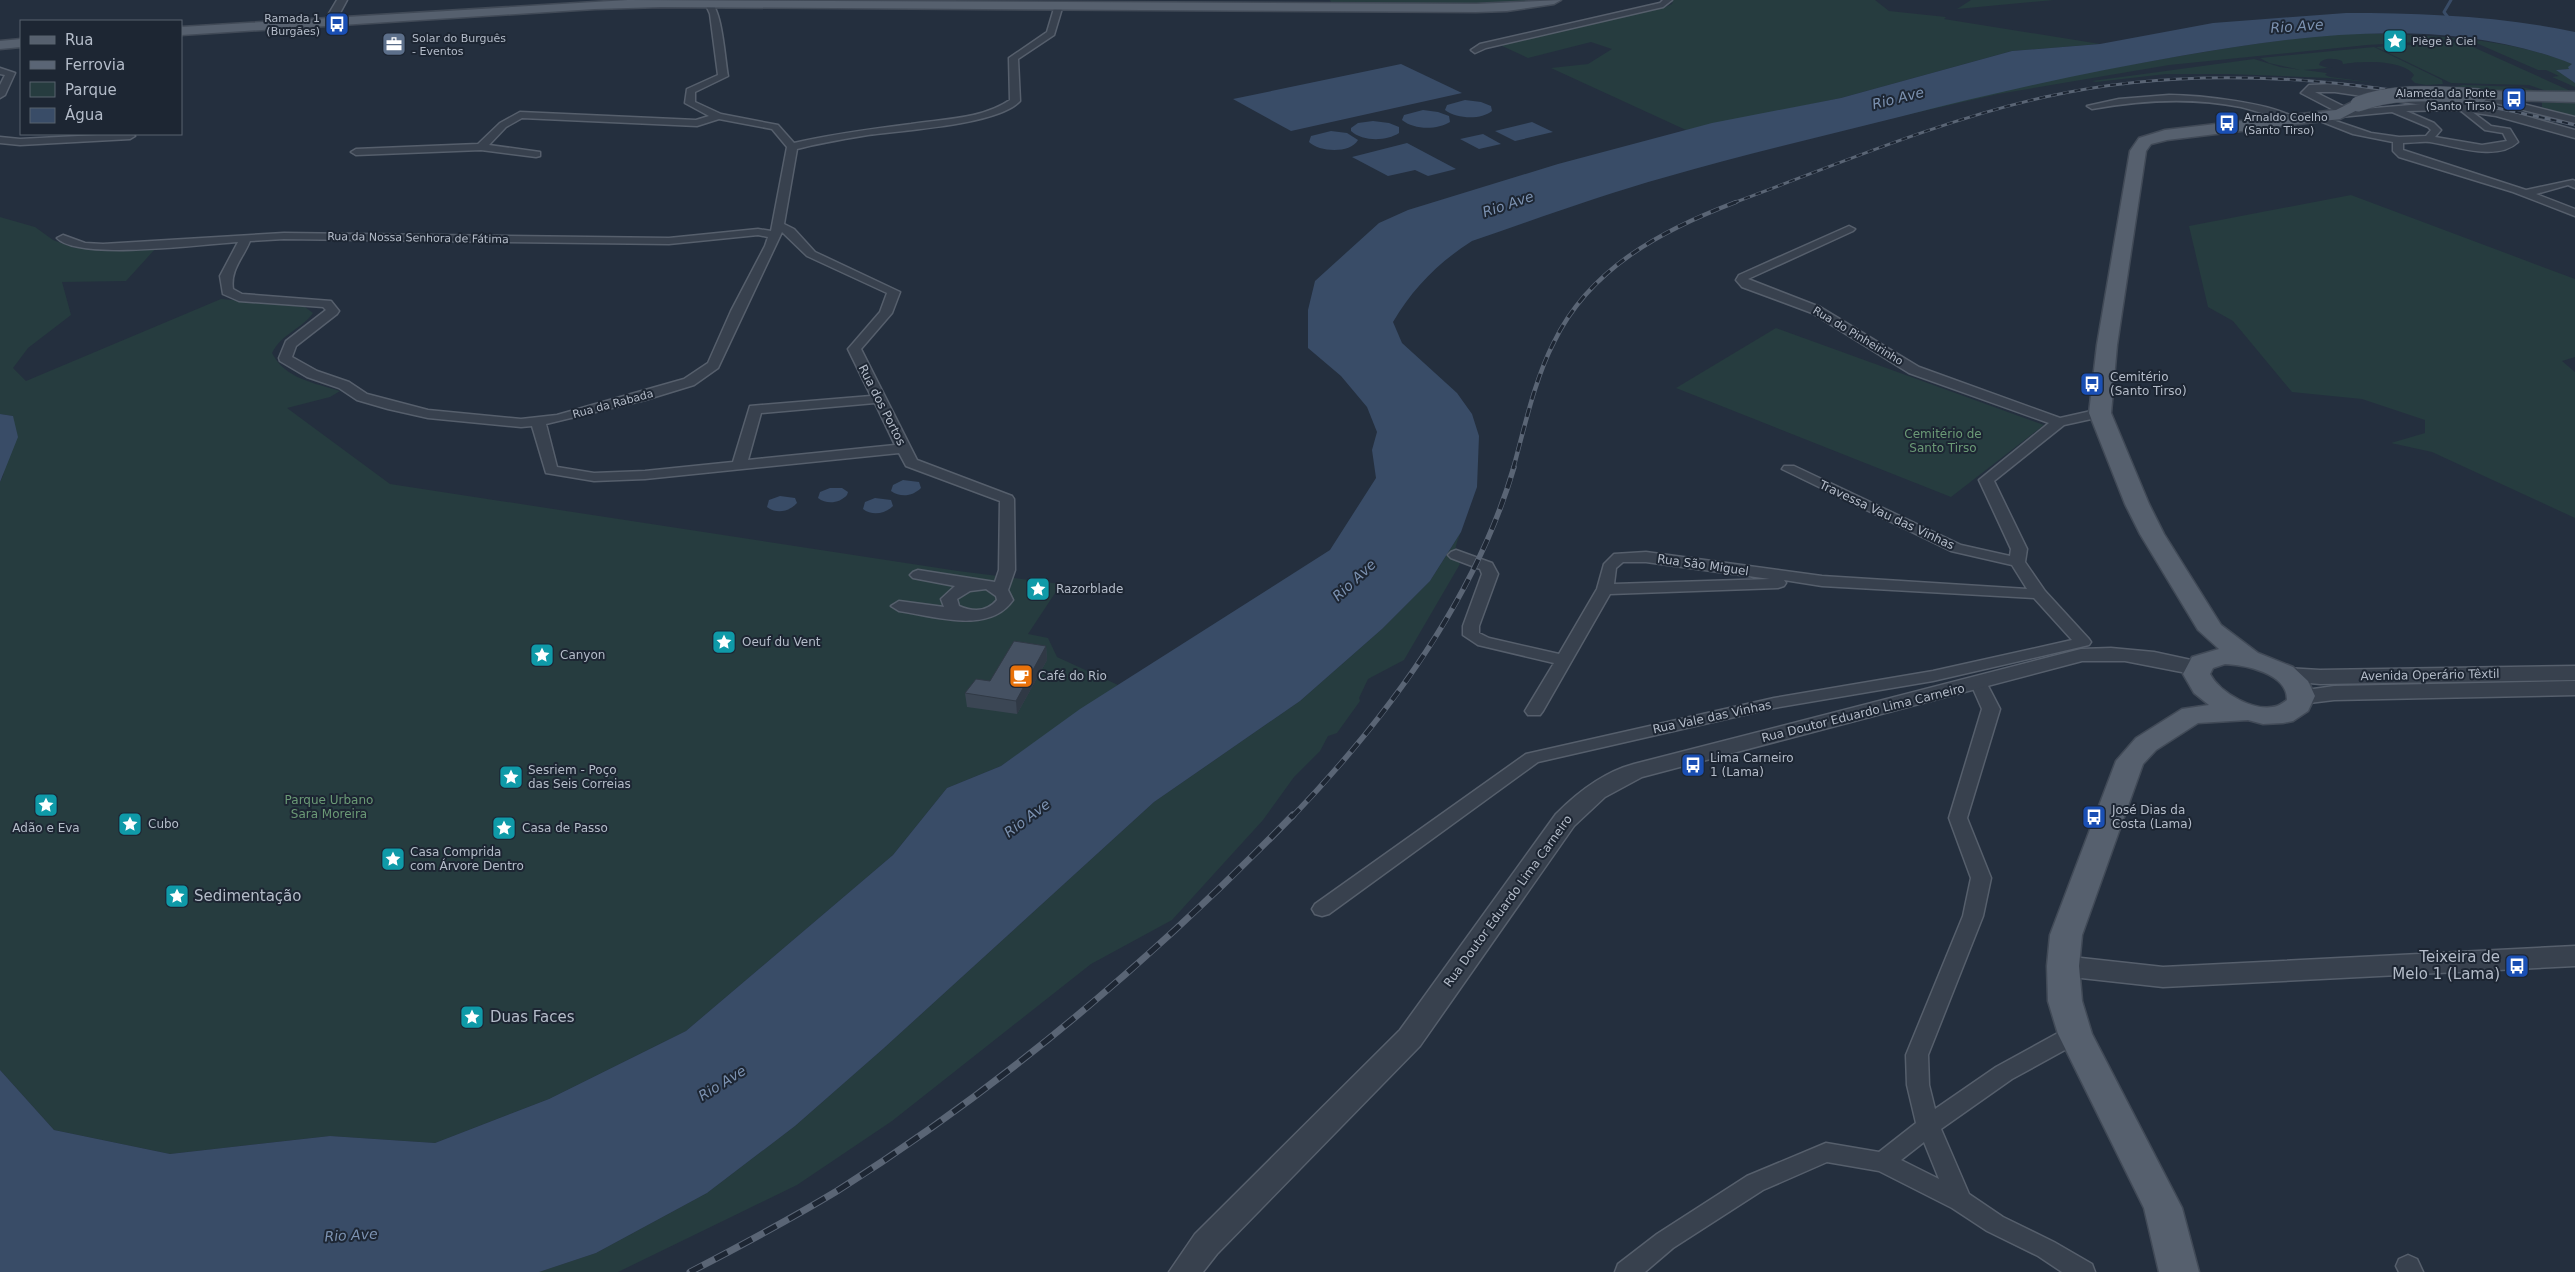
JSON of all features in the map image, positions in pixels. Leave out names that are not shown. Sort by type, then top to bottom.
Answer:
[{"type":"main road","points":[[182,32],[660,1],[709,3],[1059,5],[1144,3],[1476,8],[1507,7],[1554,0]]},
{"type":"main road","points":[[0,45],[20,43]]},
{"type":"main road","points":[[2249,659],[2211,630],[2143,518],[2100,413],[2107,345],[2138,151],[2145,141],[2165,135],[2292,120],[2318,109],[2348,110],[2370,99],[2400,95],[2481,103],[2543,101],[2575,97]]},
{"type":"main road","points":[[2192,716],[2211,630]]},
{"type":"main road","points":[[2236,656],[2262,663],[2286,675],[2300,690],[2299,705],[2285,713],[2264,715],[2247,712],[2218,700],[2203,670],[2236,656]]},
{"type":"main road","points":[[2179,1271],[2163,1208],[2075,1034],[2065,1001],[2063,966],[2066,935],[2130,761],[2146,744],[2192,716],[2247,712]]},
{"type":"street","points":[[330,22],[342,0]]},
{"type":"street","points":[[1474,50],[1483,46],[1663,5],[1668,0]]},
{"type":"street","points":[[709,3],[714,14],[722,76],[690,92],[690,103],[718,116],[775,127],[792,147],[821,140],[976,116],[1007,107],[1015,101],[1013,58],[1042,41],[1051,32],[1059,5]]},
{"type":"street","points":[[0,71],[10,73],[0,95]]},
{"type":"street","points":[[2153,88],[2182,96],[2245,106],[2292,120]]},
{"type":"street","points":[[2463,108],[2488,128],[2507,131],[2512,142],[2503,146],[2478,149],[2429,139],[2398,140],[2353,133],[2318,109],[2307,93],[2313,88],[2335,88],[2463,108],[2481,103]]},
{"type":"street","points":[[2092,106],[2158,96],[2182,96]]},
{"type":"street","points":[[2543,101],[2575,120]]},
{"type":"street","points":[[2348,110],[2380,111],[2436,104],[2481,103],[2575,134]]},
{"type":"street","points":[[2348,110],[2363,108],[2380,111]]},
{"type":"street","points":[[2394,110],[2435,128],[2429,139]]},
{"type":"street","points":[[481,147],[502,125],[520,115],[697,124],[718,116]]},
{"type":"street","points":[[0,140],[20,142],[130,136]]},
{"type":"street","points":[[2398,140],[2398,151],[2403,155],[2525,193],[2575,213]]},
{"type":"street","points":[[356,152],[481,147],[536,154]]},
{"type":"street","name":"Rua da Rabada","points":[[246,240],[242,250],[227,270],[224,280],[228,291],[239,297],[327,304],[333,311],[290,344],[285,358],[312,374],[344,385],[362,396],[428,414],[521,423],[558,418],[689,382],[712,365],[737,310],[771,246],[776,230],[792,147]]},
{"type":"street","points":[[2525,193],[2569,182],[2575,185]]},
{"type":"street","name":"Rua do Pinheirinho","points":[[1849,229],[1743,277],[1742,280],[1746,284],[1816,310],[1914,370],[2059,422]]},
{"type":"street","name":"Rua da Nossa Senhora de Fátima","points":[[63,238],[83,246],[103,247],[246,240],[284,236],[669,241],[776,230]]},
{"type":"street","name":"Rua dos Portos","points":[[776,230],[790,231],[811,254],[894,292],[886,313],[854,349],[912,463],[1007,499],[1007,570],[1000,590],[1004,594],[1002,605],[991,612],[972,616]]},
{"type":"street","points":[[739,466],[755,409],[880,399]]},
{"type":"street","points":[[2039,594],[2017,562],[2019,549],[1986,480],[2059,422],[2100,413]]},
{"type":"street","points":[[538,421],[552,470],[594,478],[739,466],[904,448]]},
{"type":"street","name":"Travessa Vau das Vinhas","points":[[1789,469],[1956,548],[2017,562]]},
{"type":"street","points":[[1456,555],[1487,566],[1490,574],[1471,626],[1471,635],[1484,642],[1563,660]]},
{"type":"street","name":"Rua São Miguel","points":[[1534,711],[1605,589],[1609,567],[1619,558],[1630,557],[1822,581],[2039,594]]},
{"type":"street","points":[[972,616],[952,609],[949,599],[957,590],[979,584],[1007,570]]},
{"type":"street","points":[[918,575],[979,584],[1000,590]]},
{"type":"street","name":"Rua São Miguel","points":[[1605,589],[1822,581]]},
{"type":"street","name":"Rua Vale das Vinhas","points":[[1322,909],[1532,758],[1765,705],[1933,676],[2083,642],[2039,594]]},
{"type":"street","points":[[899,606],[972,616]]},
{"type":"street","name":"Rua Doutor Eduardo Lima Carneiro","points":[[1185,1272],[1206,1244],[1410,1038],[1565,820],[1582,802],[1606,784],[1634,772],[1979,684],[2081,655],[2102,653],[2138,655],[2203,670]]},
{"type":"street","name":"Avenida Operário Têxtil","points":[[2286,675],[2320,677],[2575,673]]},
{"type":"street","points":[[1960,1201],[1928,1126],[1918,1085],[1917,1055],[1973,916],[1981,878],[1958,818],[1991,709],[1979,684]]},
{"type":"street","name":"Avenida Operário Têxtil","points":[[2301,697],[2334,693],[2575,688]]},
{"type":"street","points":[[2063,966],[2163,977],[2575,956]]},
{"type":"street","points":[[1883,1162],[1928,1126],[2004,1073],[2075,1034]]},
{"type":"street","points":[[1626,1272],[1665,1241],[1755,1182],[1826,1152],[1883,1162],[1960,1201],[1995,1224],[2046,1249],[2083,1272]]},
{"type":"green space","points":[[1330,0],[1543,0],[1508,5],[1332,5]]},
{"type":"green space","points":[[1673,0],[1875,0],[1889,11],[1946,17],[1944,19],[2100,44],[2012,51],[1841,98],[1686,130],[1551,68],[1588,64],[1612,49],[1591,42],[1528,58],[1500,45],[1665,7],[1672,4]]},
{"type":"green space","points":[[1971,0],[2054,0],[1957,9]]},
{"type":"green space","points":[[2363,33],[2465,39],[2367,45],[2169,65],[1998,94],[1906,115],[2003,90],[2135,64],[2265,42]]},
{"type":"green space","points":[[2468,39],[2522,48],[2573,64],[2570,69],[2557,70],[2575,83],[2575,87],[2552,77],[2559,76],[2546,70],[2538,70]]},
{"type":"green space","points":[[2462,42],[2575,93],[2575,117],[2542,107],[2542,101],[2552,93],[2529,85],[2451,83],[2376,47]]},
{"type":"green space","points":[[2374,47],[2442,80],[2443,84],[2426,85],[2415,83],[2411,79],[2414,75],[2408,70],[2401,66],[2380,62],[2343,64],[2342,61],[2336,59],[2325,59],[2320,62],[2319,65],[2328,68],[2304,70],[2327,73],[2325,75],[2330,77],[2377,83],[2329,78],[2229,74],[2166,74],[2092,81],[2254,59],[2280,67],[2301,70],[2269,63],[2260,58]]},
{"type":"green space","points":[[2464,85],[2522,87],[2549,94],[2482,92],[2451,88]]},
{"type":"green space","points":[[2351,195],[2575,279],[2575,357],[2562,361],[2575,372],[2575,518],[2432,452],[2391,443],[2425,433],[2425,420],[2362,399],[2292,392],[2233,321],[2208,307],[2189,226]]},
{"type":"green space","name":"Parque Urbano Sara Moreira","points":[[0,217],[35,227],[53,240],[75,248],[156,248],[126,281],[62,282],[71,315],[28,348],[13,368],[26,381],[221,299],[305,307],[313,313],[303,324],[286,336],[272,353],[285,369],[293,374],[302,379],[340,391],[330,397],[287,408],[390,484],[958,571],[1061,584],[1028,634],[1048,638],[1057,657],[1118,685],[1001,766],[947,788],[893,855],[686,1031],[549,1099],[435,1143],[330,1136],[170,1154],[54,1130],[0,1070],[0,482],[3,476],[13,416],[0,414]]},
{"type":"green space","name":"Cemitério de Santo Tirso","points":[[1776,328],[2044,425],[1951,497],[1676,388]]},
{"type":"green space","points":[[1461,532],[1455,552],[1460,564],[1404,660],[1368,679],[1359,698],[1360,701],[1337,733],[1328,736],[1320,751],[1294,777],[1263,820],[1172,920],[1091,964],[892,1121],[797,1185],[618,1272],[539,1272],[596,1253],[707,1193],[795,1126],[884,1048],[1154,802],[1300,701],[1382,629],[1430,581]]},
{"type":"water","name":"Rio Ave","points":[[2346,13],[2461,16],[2519,22],[2575,32],[2575,83],[2556,70],[2569,69],[2568,67],[2572,64],[2525,49],[2477,39],[2427,34],[2378,33],[2327,36],[2228,48],[2145,62],[2041,83],[1937,107],[1725,161],[1593,199],[1472,241],[1460,249],[1418,287],[1393,322],[1402,343],[1457,393],[1472,414],[1479,436],[1477,487],[1461,532],[1430,581],[1382,629],[1300,701],[1154,802],[884,1048],[795,1126],[707,1193],[596,1253],[539,1272],[0,1272],[0,1070],[54,1130],[170,1154],[330,1136],[435,1143],[549,1099],[686,1031],[893,855],[947,788],[1001,766],[1080,709],[1330,550],[1376,478],[1372,450],[1377,432],[1367,407],[1341,376],[1308,348],[1308,310],[1315,281],[1379,223],[1408,210],[1558,164],[1712,123],[1841,98],[2012,51],[2100,44],[2213,23]]},
{"type":"water","points":[[1401,64],[1462,93],[1291,131],[1233,99]]},
{"type":"water","points":[[1465,100],[1481,102],[1491,106],[1492,111],[1482,116],[1462,117],[1445,110],[1447,105]]},
{"type":"water","points":[[1423,110],[1449,116],[1450,122],[1445,125],[1426,128],[1413,126],[1402,120],[1404,115]]},
{"type":"water","points":[[1373,121],[1389,123],[1399,127],[1399,133],[1388,138],[1368,139],[1351,131],[1351,128],[1358,123]]},
{"type":"water","points":[[1532,122],[1553,132],[1515,141],[1495,131]]},
{"type":"water","points":[[1331,131],[1347,133],[1358,140],[1348,148],[1334,150],[1320,148],[1309,142],[1311,136]]},
{"type":"water","points":[[1483,134],[1501,144],[1479,149],[1460,139]]},
{"type":"water","points":[[1407,143],[1456,169],[1428,176],[1415,170],[1388,176],[1352,157]]},
{"type":"water","points":[[0,414],[13,416],[18,437],[0,482]]},
{"type":"water","points":[[903,480],[919,482],[921,488],[907,495],[899,495],[891,491],[893,485]]},
{"type":"water","points":[[830,488],[842,488],[848,492],[841,500],[833,502],[825,502],[818,498],[820,492]]},
{"type":"water","points":[[780,496],[795,498],[797,503],[782,511],[774,511],[767,507],[769,500]]},
{"type":"water","points":[[875,498],[891,500],[893,506],[886,511],[878,513],[870,513],[863,509],[865,502]]},
{"type":"building","points":[[1014,641],[1046,646],[1016,701],[965,693],[976,679],[990,681]]},
{"type":"waterway","points":[[2450,20],[2444,12],[2451,0]]},
{"type":"railway","points":[[1733,203],[1966,118],[2045,97],[2111,85],[2178,79],[2244,78],[2311,81],[2378,88],[2444,98],[2575,125]]},
{"type":"railway","points":[[1513,469],[1530,404],[1547,357],[1569,316],[1587,293],[1608,273],[1655,239],[1681,225],[1736,202]]},
{"type":"railway","points":[[1292,817],[1361,739],[1394,698],[1424,655],[1452,610],[1476,564],[1497,516],[1514,467]]},
{"type":"railway","points":[[690,1272],[764,1233],[837,1191],[959,1108],[1018,1063],[1132,968],[1241,867],[1293,815]]},
{"type":"place","name":"Ramada 1 (Burgães)","points":[[337,24]]},
{"type":"place","name":"Piège à Ciel","points":[[2395,41]]},
{"type":"place","name":"Solar do Burguês - Eventos","points":[[394,44]]},
{"type":"place","name":"Alameda da Ponte (Santo Tirso)","points":[[2514,99]]},
{"type":"place","name":"Arnaldo Coelho (Santo Tirso)","points":[[2227,123]]},
{"type":"place","name":"Cemitério (Santo Tirso)","points":[[2092,384]]},
{"type":"place","name":"Razorblade","points":[[1038,589]]},
{"type":"place","name":"Oeuf du Vent","points":[[724,642]]},
{"type":"place","name":"Canyon","points":[[542,655]]},
{"type":"place","name":"Café do Rio","points":[[1021,676]]},
{"type":"place","name":"Lima Carneiro 1 (Lama)","points":[[1693,765]]},
{"type":"place","name":"Sesriem - Poço das Seis Correias","points":[[511,777]]},
{"type":"place","name":"Adão e Eva","points":[[46,805]]},
{"type":"place","name":"José Dias da Costa (Lama)","points":[[2094,817]]},
{"type":"place","name":"Cubo","points":[[130,824]]},
{"type":"place","name":"Casa de Passo","points":[[504,828]]},
{"type":"place","name":"Casa Comprida com Árvore Dentro","points":[[393,859]]},
{"type":"place","name":"Sedimentação","points":[[177,896]]},
{"type":"place","name":"Teixeira de Melo 1 (Lama)","points":[[2517,966]]},
{"type":"place","name":"Duas Faces","points":[[472,1017]]}]
